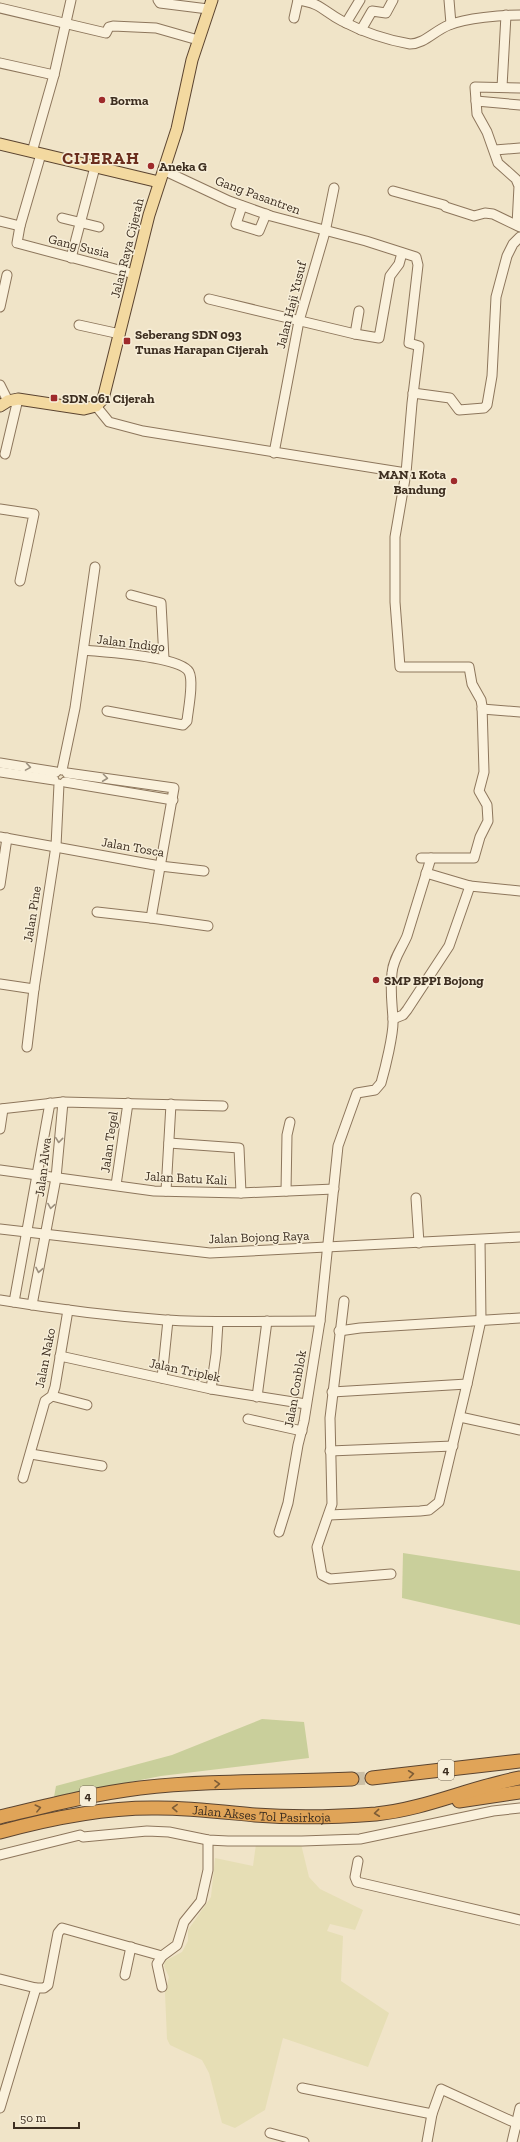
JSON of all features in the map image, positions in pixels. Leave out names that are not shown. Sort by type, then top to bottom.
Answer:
[{"type":"highway","name":"4","points":[[372,1778],[520,1761]]},
{"type":"highway","name":"Jalan Akses Tol Pasirkoja","points":[[0,1832],[84,1814],[126,1809],[196,1809],[256,1815],[308,1816],[376,1814],[416,1808],[496,1783],[520,1778]]},
{"type":"highway","name":"Jalan Akses Tol Pasirkoja","points":[[0,1817],[78,1798],[139,1788],[178,1785],[352,1779]]},
{"type":"highway","points":[[416,1808],[520,1792]]},
{"type":"main road","name":"Jalan Raya Cijerah","points":[[96,406],[104,399],[134,274],[159,182],[179,121],[198,40],[210,5]]},
{"type":"main road","points":[[0,144],[95,168],[159,182]]},
{"type":"main road","points":[[9,402],[84,409],[96,406]]},
{"type":"street","points":[[0,221],[20,226],[71,0]]},
{"type":"street","points":[[294,18],[298,0],[315,3],[346,23],[361,30],[405,43],[418,44],[435,31],[451,24],[506,15],[520,15]]},
{"type":"street","points":[[346,23],[360,0]]},
{"type":"street","points":[[361,30],[372,11],[386,13],[393,0]]},
{"type":"street","points":[[449,0],[451,24]]},
{"type":"street","points":[[158,1],[210,5]]},
{"type":"street","points":[[0,8],[106,32],[109,27],[113,26],[154,28],[198,40]]},
{"type":"street","points":[[502,87],[506,15]]},
{"type":"street","points":[[0,63],[54,75]]},
{"type":"street","points":[[393,191],[444,204],[446,207],[474,216],[485,213],[493,214],[519,226],[519,186],[516,179],[498,163],[495,150],[477,114],[475,87],[520,88]]},
{"type":"street","points":[[476,101],[520,106]]},
{"type":"street","points":[[495,150],[520,148]]},
{"type":"street","points":[[72,258],[95,168]]},
{"type":"street","name":"Gang Pasantren","points":[[163,170],[242,206],[324,232],[366,241],[414,256],[418,265],[409,343],[419,346],[413,393]]},
{"type":"street","name":"Jalan Haji Yusuf","points":[[274,453],[299,321],[324,232],[334,188]]},
{"type":"street","points":[[242,206],[236,224],[260,231],[266,214]]},
{"type":"street","points":[[62,218],[98,227]]},
{"type":"street","name":"Gang Susia","points":[[20,226],[17,243],[134,274]]},
{"type":"street","points":[[421,858],[474,858],[480,837],[486,828],[488,818],[487,805],[479,791],[484,772],[481,700],[472,684],[468,666],[400,667],[395,602],[395,537],[406,473],[413,393],[450,398],[459,410],[484,408],[487,405],[492,376],[496,298],[507,256],[519,239]]},
{"type":"street","points":[[209,299],[355,334],[379,338],[390,276],[399,264],[402,253]]},
{"type":"street","points":[[0,307],[7,275]]},
{"type":"street","points":[[355,334],[359,311]]},
{"type":"street","points":[[80,325],[120,334]]},
{"type":"street","points":[[0,385],[9,402],[6,454]]},
{"type":"street","points":[[96,406],[105,419],[113,424],[144,431],[406,473]]},
{"type":"street","points":[[0,509],[34,515],[20,581]]},
{"type":"street","name":"Jalan Pine","points":[[27,1047],[34,989],[56,846],[61,777],[75,708],[95,567]]},
{"type":"street","points":[[131,595],[161,603],[164,659]]},
{"type":"street","name":"Jalan Indigo","points":[[84,650],[164,659],[181,665],[188,670],[191,678],[187,721],[184,725],[107,711]]},
{"type":"street","points":[[482,709],[520,712]]},
{"type":"street","points":[[0,763],[173,800]]},
{"type":"street","points":[[0,772],[141,783],[174,788],[151,918]]},
{"type":"street","points":[[139,793],[141,783]]},
{"type":"street","points":[[0,885],[4,837]]},
{"type":"street","name":"Jalan Tosca","points":[[4,837],[160,866],[204,871]]},
{"type":"street","points":[[431,858],[407,936],[398,953],[392,973],[389,990],[393,1018],[403,1015],[407,1010],[449,946],[470,886]]},
{"type":"street","points":[[426,873],[470,886],[520,891]]},
{"type":"street","points":[[97,912],[208,926]]},
{"type":"street","points":[[0,984],[34,989]]},
{"type":"street","name":"Jalan Conblok","points":[[279,1532],[288,1503],[298,1445],[302,1431],[320,1321],[338,1146],[357,1092],[375,1090],[381,1083],[393,1018]]},
{"type":"street","name":"Jalan Alwa","points":[[32,1305],[47,1234],[56,1178],[63,1102]]},
{"type":"street","points":[[0,1129],[1,1109],[50,1103],[128,1103],[223,1106]]},
{"type":"street","name":"Jalan Alwa","points":[[14,1302],[50,1103]]},
{"type":"street","name":"Jalan Tegel","points":[[116,1185],[128,1103]]},
{"type":"street","points":[[166,1191],[171,1104]]},
{"type":"street","points":[[286,1191],[288,1135],[290,1122]]},
{"type":"street","points":[[169,1143],[239,1148],[241,1193]]},
{"type":"street","name":"Jalan Batu Kali","points":[[0,1170],[166,1191],[241,1193],[334,1189]]},
{"type":"street","points":[[416,1198],[419,1243]]},
{"type":"street","name":"Jalan Bojong Raya","points":[[0,1229],[210,1253],[520,1237]]},
{"type":"street","points":[[329,1515],[429,1510],[439,1502],[442,1495],[452,1446],[460,1417],[481,1320],[480,1240]]},
{"type":"street","points":[[0,1300],[68,1310],[168,1320],[218,1322],[320,1321]]},
{"type":"street","points":[[344,1301],[332,1392],[330,1451],[332,1494],[329,1515],[317,1546],[322,1575],[330,1579],[391,1574]]},
{"type":"street","name":"Jalan Nako","points":[[23,1478],[45,1401],[52,1396],[68,1310]]},
{"type":"street","points":[[339,1331],[360,1328],[520,1318]]},
{"type":"street","points":[[162,1378],[168,1320]]},
{"type":"street","points":[[257,1397],[267,1321]]},
{"type":"street","points":[[211,1389],[216,1354],[218,1322]]},
{"type":"street","name":"Jalan Triplek","points":[[60,1356],[211,1389],[306,1404]]},
{"type":"street","points":[[332,1392],[467,1384]]},
{"type":"street","points":[[52,1396],[87,1405]]},
{"type":"street","points":[[460,1417],[520,1430]]},
{"type":"street","points":[[248,1419],[302,1431]]},
{"type":"street","points":[[330,1451],[452,1446]]},
{"type":"street","points":[[30,1454],[102,1466]]},
{"type":"street","points":[[0,1855],[80,1835],[83,1837],[147,1831],[169,1832],[208,1840],[302,1842],[360,1839],[493,1812],[520,1808]]},
{"type":"street","points":[[162,1987],[157,1964],[162,1956],[177,1946],[184,1922],[201,1901],[208,1870],[208,1840]]},
{"type":"street","points":[[358,1861],[355,1877],[356,1881],[361,1884],[520,1920]]},
{"type":"street","points":[[0,1979],[36,1988],[44,1988],[48,1985],[58,1933],[62,1928],[162,1956]]},
{"type":"street","points":[[125,1975],[131,1947]]},
{"type":"street","points":[[0,2108],[36,1988]]},
{"type":"street","points":[[302,2088],[432,2114]]},
{"type":"street","points":[[427,2142],[432,2114],[441,2089],[518,2124]]},
{"type":"street","points":[[512,2142],[518,2124],[520,2108]]},
{"type":"street","points":[[270,2134],[304,2142]]},
{"type":"shaded area","points":[[256,1844],[301,1844],[309,1877],[320,1889],[363,1910],[355,1930],[330,1924],[327,1931],[343,1936],[341,1981],[389,2013],[368,2067],[283,2038],[265,2110],[235,2128],[222,2123],[209,2073],[202,2060],[170,2045],[167,2039],[165,1993],[169,1977],[164,1966],[165,1961],[182,1952],[188,1941],[188,1930],[211,1897],[215,1858],[253,1866]]},
{"type":"green space","points":[[403,1553],[520,1571],[520,1625],[402,1598]]},
{"type":"green space","points":[[262,1719],[304,1722],[309,1758],[161,1776],[54,1797],[56,1786],[172,1755]]},
{"type":"tunnel","points":[[352,1779],[372,1778]]},
{"type":"place","name":"Borma","points":[[102,100]]},
{"type":"place","name":"Aneka G","points":[[151,166]]},
{"type":"place","name":"Seberang SDN 093 Tunas Harapan Cijerah","points":[[127,341]]},
{"type":"place","name":"SDN 061 Cijerah","points":[[54,398]]},
{"type":"place","name":"MAN 1 Kota Bandung","points":[[454,481]]},
{"type":"place","name":"SMP BPPI Bojong","points":[[376,980]]},
{"type":"district","name":"CIJERAH","points":[[101,158]]}]
